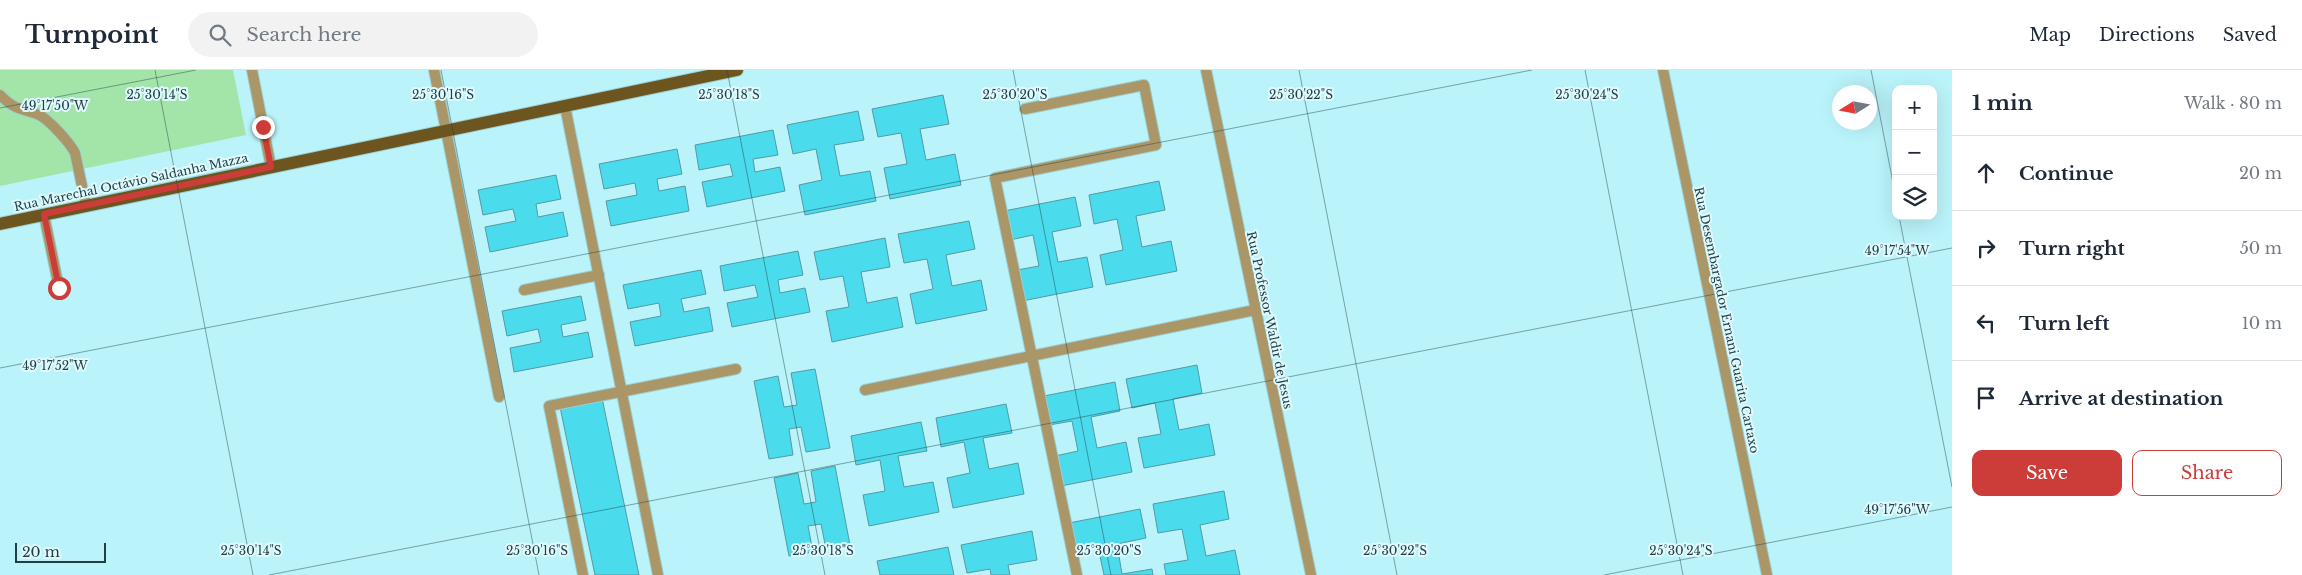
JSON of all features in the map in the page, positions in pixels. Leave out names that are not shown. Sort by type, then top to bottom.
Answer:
[{"type":"main road","name":"Rua Marechal Octávio Saldanha Mazza","points":[[0,224],[737,70]]},
{"type":"street","points":[[252,70],[271,167]]},
{"type":"street","points":[[434,70],[499,397]]},
{"type":"street","name":"Rua Professor Waldir de Jesus","points":[[1206,70],[1311,575]]},
{"type":"street","name":"Rua Desembargador Ernani Guarita Cartaxo","points":[[1662,70],[1767,575]]},
{"type":"street","points":[[1025,109],[1144,85],[1156,145],[996,178],[1077,575]]},
{"type":"street","points":[[0,95],[8,103],[23,112],[39,114],[71,146],[75,153],[86,206]]},
{"type":"street","points":[[565,106],[658,575]]},
{"type":"street","points":[[44,214],[59,288]]},
{"type":"street","points":[[524,290],[599,275]]},
{"type":"street","points":[[865,390],[1255,310]]},
{"type":"street","points":[[583,575],[549,406],[736,369]]},
{"type":"green space","points":[[0,70],[233,70],[246,135],[0,186]]},
{"type":"building","points":[[943,95],[949,124],[920,129],[926,160],[955,154],[961,185],[890,199],[884,168],[907,164],[901,133],[878,137],[872,109]]},
{"type":"building","points":[[858,111],[864,140],[834,145],[840,176],[870,171],[876,201],[805,215],[799,185],[822,180],[816,149],[793,154],[787,125]]},
{"type":"building","points":[[773,130],[778,155],[753,159],[755,172],[780,167],[785,191],[707,207],[702,182],[733,176],[730,164],[699,170],[695,145]]},
{"type":"building","points":[[677,149],[682,174],[657,179],[659,191],[685,186],[689,211],[611,226],[606,201],[637,195],[635,183],[604,189],[599,164]]},
{"type":"building","points":[[556,175],[561,199],[536,204],[538,217],[563,212],[568,236],[490,252],[485,227],[516,221],[513,209],[483,215],[478,190]]},
{"type":"building","points":[[1159,181],[1165,210],[1136,216],[1142,247],[1171,241],[1177,271],[1106,285],[1100,255],[1123,250],[1117,219],[1094,224],[1089,195]]},
{"type":"building","points":[[1075,197],[1081,226],[1052,232],[1058,262],[1087,257],[1093,287],[1022,301],[1017,270],[1039,266],[1033,235],[1010,240],[1004,211]]},
{"type":"building","points":[[969,221],[975,249],[946,255],[952,286],[981,280],[987,310],[916,324],[910,294],[933,289],[927,259],[904,263],[898,234]]},
{"type":"building","points":[[885,238],[890,267],[861,272],[867,303],[897,297],[903,327],[832,342],[826,311],[849,307],[843,276],[820,280],[814,252]]},
{"type":"building","points":[[798,251],[803,275],[778,280],[780,293],[805,288],[810,312],[732,327],[727,303],[758,297],[755,285],[724,291],[720,266]]},
{"type":"building","points":[[701,270],[706,294],[681,299],[684,312],[709,307],[713,331],[635,346],[630,322],[661,316],[659,303],[628,309],[623,285]]},
{"type":"building","points":[[581,296],[586,320],[561,325],[563,337],[588,332],[593,357],[514,372],[510,348],[541,342],[538,329],[507,336],[502,311]]},
{"type":"building","points":[[1197,365],[1202,393],[1173,399],[1179,430],[1209,424],[1215,455],[1144,468],[1138,438],[1161,434],[1155,403],[1132,408],[1126,379]]},
{"type":"building","points":[[815,369],[830,448],[806,452],[801,427],[789,429],[793,455],[769,459],[754,381],[778,376],[784,407],[797,405],[791,373]]},
{"type":"building","points":[[1115,382],[1120,411],[1091,417],[1097,448],[1126,442],[1132,472],[1061,486],[1055,456],[1078,451],[1072,421],[1049,425],[1044,396]]},
{"type":"building","points":[[602,398],[639,575],[595,575],[560,407]]},
{"type":"building","points":[[1006,404],[1012,433],[983,438],[989,469],[1018,463],[1024,494],[953,508],[947,478],[970,473],[964,442],[941,447],[936,418]]},
{"type":"building","points":[[921,422],[927,451],[898,456],[904,487],[933,482],[939,512],[869,526],[863,495],[885,491],[880,460],[856,465],[851,436]]},
{"type":"building","points":[[835,466],[850,545],[826,549],[821,524],[808,526],[813,552],[789,556],[774,478],[798,473],[804,504],[816,502],[811,471]]},
{"type":"building","points":[[1224,491],[1229,519],[1200,525],[1206,556],[1235,550],[1240,575],[1166,575],[1164,564],[1188,560],[1182,529],[1158,533],[1153,504]]},
{"type":"building","points":[[1140,509],[1146,538],[1117,544],[1122,574],[1152,569],[1153,575],[1104,575],[1098,547],[1075,552],[1069,523]]},
{"type":"building","points":[[1032,531],[1037,560],[1008,565],[1010,575],[991,575],[990,569],[967,573],[961,545]]},
{"type":"building","points":[[948,547],[954,575],[880,575],[877,561]]},
{"type":"route","points":[[59,288],[44,214],[271,167],[263,127]]}]
